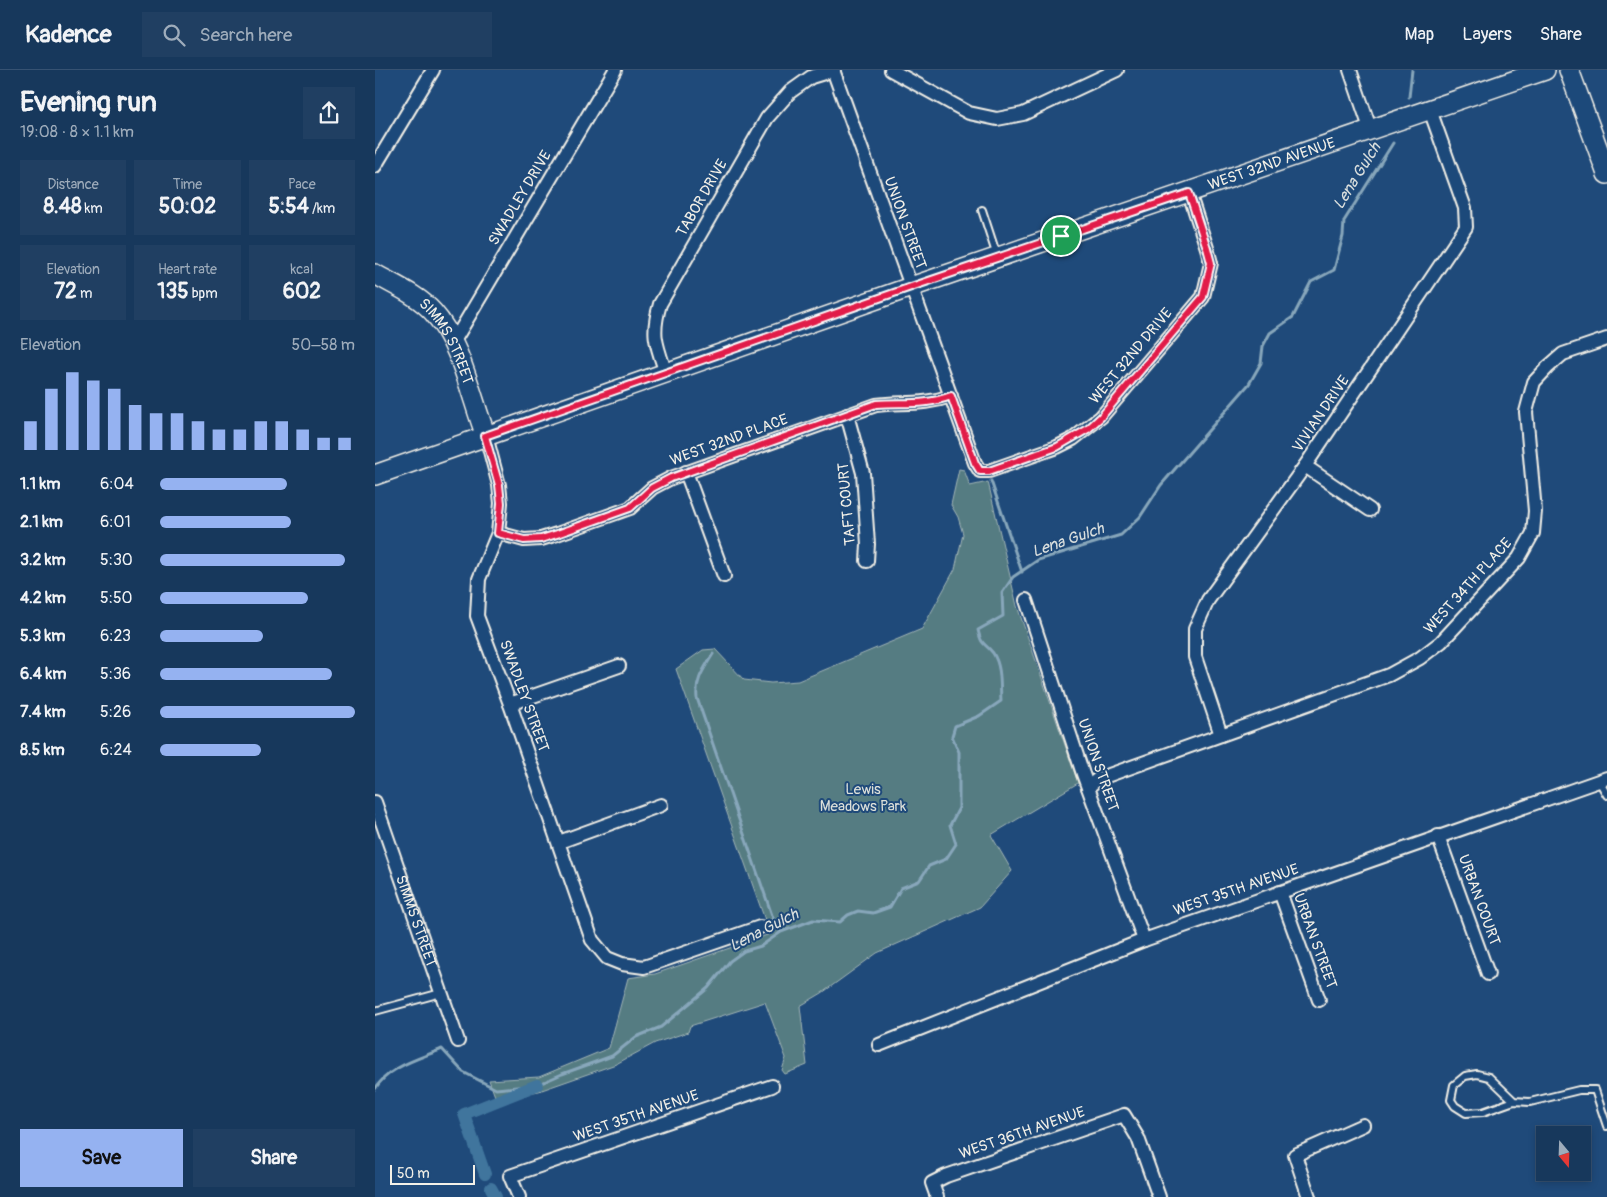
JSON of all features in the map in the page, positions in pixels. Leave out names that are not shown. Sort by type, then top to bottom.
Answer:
[{"type":"street","points":[[375,166],[433,70]]},
{"type":"street","name":"SWADLEY DRIVE","points":[[453,343],[615,70]]},
{"type":"street","name":"UNION STREET","points":[[833,70],[975,463],[980,471]]},
{"type":"street","name":"TABOR DRIVE","points":[[666,373],[655,335],[655,320],[660,304],[767,118],[790,92],[811,78],[833,70]]},
{"type":"street","points":[[891,70],[969,113],[997,119],[1023,114],[1117,70]]},
{"type":"street","points":[[1350,70],[1371,131]]},
{"type":"street","name":"WEST 32ND AVENUE","points":[[375,475],[911,287],[1545,70]]},
{"type":"street","points":[[1569,70],[1607,174]]},
{"type":"street","name":"VIVIAN DRIVE","points":[[1221,735],[1195,657],[1195,629],[1207,600],[1305,466],[1466,227],[1465,208],[1430,110]]},
{"type":"street","name":"WEST 32ND DRIVE","points":[[980,471],[989,471],[1057,447],[1088,429],[1101,417],[1203,297],[1211,263],[1189,193]]},
{"type":"street","name":"SIMMS STREET","points":[[375,275],[419,300],[433,312],[443,325],[453,343],[485,436]]},
{"type":"street","name":"WEST 34TH PLACE","points":[[1088,786],[1098,779],[1389,675],[1420,658],[1441,642],[1519,558],[1533,533],[1535,511],[1526,412],[1534,382],[1563,354],[1607,339]]},
{"type":"street","name":"WEST 32ND PLACE","points":[[498,533],[524,540],[541,539],[630,508],[652,488],[671,478],[876,404],[920,404],[951,396]]},
{"type":"street","name":"TAFT COURT","points":[[847,415],[863,473],[868,544],[867,561]]},
{"type":"street","name":"SWADLEY STREET","points":[[485,436],[499,485],[501,503],[498,533],[479,579],[477,616],[559,842],[592,940],[607,958],[623,964],[644,967],[760,927]]},
{"type":"street","points":[[1305,466],[1370,510]]},
{"type":"street","points":[[686,472],[724,576]]},
{"type":"street","name":"UNION STREET","points":[[1026,600],[1088,786],[1144,940]]},
{"type":"street","points":[[510,704],[619,666]]},
{"type":"street","name":"WEST 35TH AVENUE","points":[[879,1045],[1144,940],[1603,779]]},
{"type":"street","name":"SIMMS STREET","points":[[375,802],[458,1041]]},
{"type":"street","points":[[559,842],[661,805]]},
{"type":"street","name":"URBAN COURT","points":[[1438,836],[1488,974]]},
{"type":"street","name":"URBAN STREET","points":[[1280,892],[1319,1000]]},
{"type":"street","name":"WEST 35TH AVENUE","points":[[519,1197],[510,1176],[772,1086]]},
{"type":"street","name":"WEST 36TH AVENUE","points":[[937,1197],[932,1183],[946,1176],[1124,1115],[1138,1138],[1159,1197]]},
{"type":"street","points":[[1309,1197],[1295,1155],[1363,1125]]},
{"type":"lane","points":[[982,210],[998,258]]},
{"type":"lane","points":[[1603,779],[1607,795]]},
{"type":"lane","points":[[375,1010],[441,993]]},
{"type":"lane","points":[[1514,1102],[1489,1077],[1477,1074],[1465,1076],[1454,1086],[1451,1100],[1455,1106],[1466,1113],[1483,1112],[1514,1102],[1530,1102],[1579,1090],[1595,1090],[1607,1126]]},
{"type":"green space","name":"Lewis Meadows Park","points":[[959,469],[964,470],[970,486],[988,482],[1017,606],[1078,783],[991,835],[1012,871],[980,907],[877,953],[822,993],[800,1006],[807,1065],[785,1074],[782,1070],[786,1058],[765,1002],[690,1026],[688,1032],[655,1043],[616,1064],[539,1091],[496,1099],[489,1080],[539,1077],[609,1048],[628,978],[655,974],[770,934],[676,669],[703,650],[715,649],[744,680],[771,683],[798,681],[922,629],[955,569],[963,534],[958,517],[951,505]]},
{"type":"waterway","name":"Lena Gulch","points":[[1409,97],[1412,70]]},
{"type":"waterway","name":"Lena Gulch","points":[[375,1089],[388,1074],[396,1069],[442,1049],[463,1072],[496,1089],[537,1085],[612,1056],[636,1037],[661,1027],[708,988],[730,961],[744,951],[761,946],[781,932],[813,920],[840,922],[848,915],[858,911],[873,913],[890,907],[901,888],[919,881],[929,866],[946,859],[956,844],[950,825],[959,808],[959,752],[952,736],[955,726],[979,716],[1001,701],[998,664],[993,653],[982,642],[978,630],[1003,616],[1002,593],[1013,577],[1038,560],[1121,535],[1140,517],[1161,485],[1249,384],[1261,363],[1263,346],[1270,333],[1293,317],[1311,282],[1334,270],[1343,236],[1344,221],[1393,143]]},
{"type":"waterway","points":[[991,481],[1022,572]]},
{"type":"waterway","points":[[713,654],[699,680],[697,698],[775,924],[781,932]]},
{"type":"waterway","points":[[485,1174],[464,1114],[537,1085]]},
{"type":"waterway","points":[[491,1188],[496,1197]]},
{"type":"route","points":[[1189,193],[1211,263],[1203,297],[1101,417],[1073,439],[1057,447],[989,471],[980,471],[975,463],[951,396],[920,404],[876,404],[671,478],[652,488],[630,508],[557,534],[541,539],[524,540],[498,533],[501,503],[499,485],[485,436],[1061,236],[1189,193]]}]
